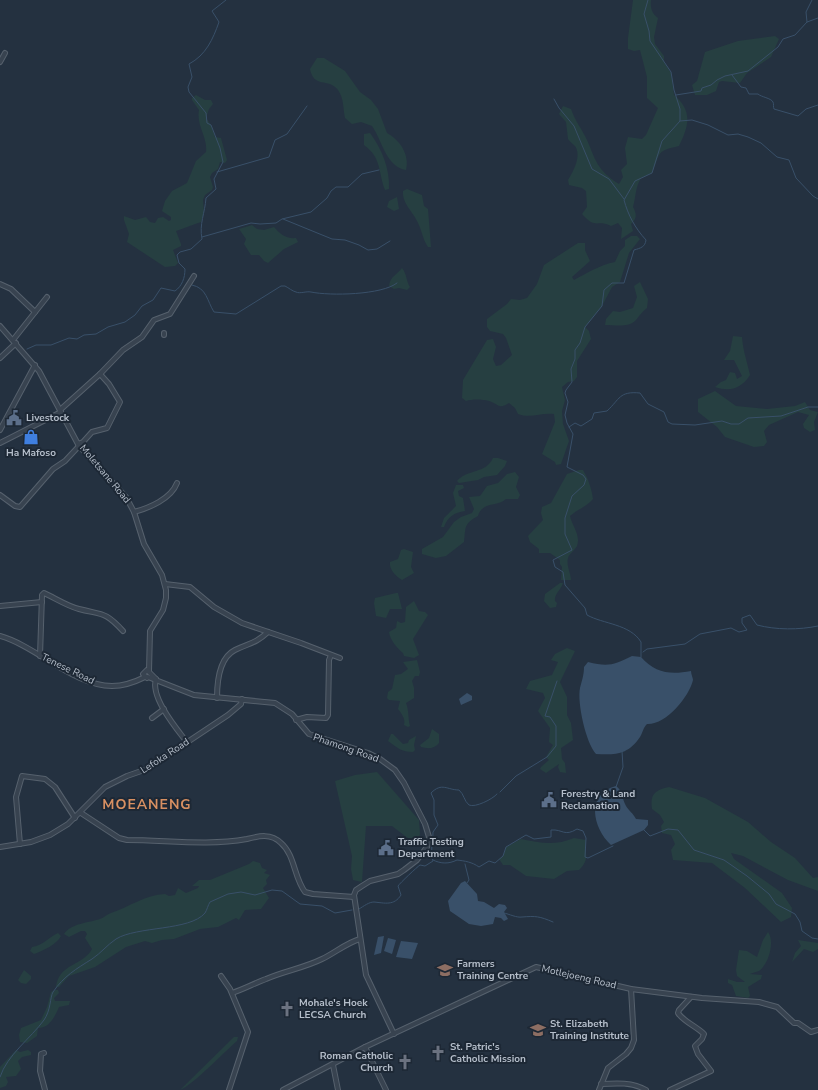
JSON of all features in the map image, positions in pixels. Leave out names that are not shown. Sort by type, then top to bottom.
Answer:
[{"type":"street","points":[[0,62],[5,53]]},
{"type":"street","points":[[0,443],[60,411],[120,353],[142,337],[154,320],[170,314],[194,276]]},
{"type":"street","points":[[0,284],[11,289],[35,312]]},
{"type":"street","points":[[0,358],[15,342],[47,297]]},
{"type":"street","name":"Moletsane Road","points":[[0,326],[35,365],[46,382],[79,445],[126,497],[134,512],[144,544],[159,569],[165,584],[165,605],[161,615],[150,629],[147,674]]},
{"type":"street","points":[[0,430],[35,365]]},
{"type":"street","points":[[0,495],[15,506],[20,507],[53,470],[65,461],[92,432],[106,428],[120,402],[109,384],[100,374]]},
{"type":"street","points":[[134,512],[145,509],[162,500],[175,488],[176,484]]},
{"type":"street","points":[[165,584],[190,587],[214,607],[234,619],[340,658]]},
{"type":"street","points":[[40,656],[42,602],[44,593],[78,609],[103,613],[113,620],[123,631]]},
{"type":"street","points":[[0,606],[42,602]]},
{"type":"street","points":[[216,698],[219,677],[223,663],[227,657],[236,650],[257,642],[268,632]]},
{"type":"street","name":"Tenese Road","points":[[0,636],[12,639],[78,676],[102,685],[119,686],[139,679],[147,674]]},
{"type":"street","points":[[296,720],[307,717],[326,718],[328,715],[329,660],[331,655]]},
{"type":"street","name":"Phamong Road","points":[[147,674],[194,695],[275,703],[288,710],[305,731],[313,737],[368,753],[390,766],[404,783],[428,831],[428,846],[417,860],[398,874],[382,880],[370,881],[359,887],[355,892],[354,897]]},
{"type":"street","points":[[156,679],[155,687],[164,709],[186,741]]},
{"type":"street","name":"Lefoka Road","points":[[0,847],[31,842],[50,835],[81,813],[96,794],[105,787],[127,776],[146,769],[186,741],[228,715],[241,704],[242,699]]},
{"type":"street","points":[[152,718],[164,709]]},
{"type":"street","points":[[20,844],[16,797],[22,776],[45,779],[55,787],[75,818]]},
{"type":"street","points":[[81,813],[119,838],[127,840],[217,843],[267,835],[281,842],[286,848],[305,892],[354,897],[366,975],[394,1034]]},
{"type":"street","points":[[232,993],[253,986],[266,979],[305,967],[324,959],[351,941],[360,939]]},
{"type":"street","name":"Motlejoeng Road","points":[[283,1090],[365,1047],[536,967],[631,989],[691,997],[758,1002],[777,1007],[794,1023],[798,1023],[812,1032],[818,1030]]},
{"type":"street","points":[[221,976],[232,993],[248,1032],[229,1090]]},
{"type":"street","points":[[599,1090],[608,1068],[626,1054],[631,1048],[634,1040],[631,989]]},
{"type":"street","points":[[670,1090],[712,1071],[698,1054],[695,1046],[702,1039],[704,1034],[694,1025],[683,1020],[678,1013],[691,997]]},
{"type":"street","points":[[365,1047],[386,1090]]},
{"type":"street","points":[[44,1053],[41,1054],[39,1061],[45,1090]]},
{"type":"street","points":[[333,1065],[338,1090]]},
{"type":"street","points":[[601,1084],[630,1084],[639,1086],[646,1090]]},
{"type":"green space","points":[[633,0],[651,0],[652,10],[658,18],[654,37],[655,44],[664,56],[664,62],[671,73],[674,95],[680,101],[687,113],[687,125],[679,146],[663,151],[658,157],[652,173],[641,178],[633,207],[636,216],[631,224],[633,231],[621,239],[622,228],[618,223],[611,226],[603,223],[590,222],[582,214],[587,207],[586,191],[582,188],[569,185],[568,180],[576,164],[578,154],[575,146],[568,139],[566,122],[559,114],[563,106],[571,109],[598,165],[606,174],[619,184],[623,177],[621,170],[627,164],[625,148],[628,137],[642,139],[646,135],[658,108],[647,98],[647,77],[640,50],[634,51],[628,49]]},
{"type":"green space","points":[[775,36],[779,39],[771,57],[747,73],[740,83],[722,81],[719,82],[716,91],[707,95],[695,95],[692,85],[697,81],[705,52],[738,41]]},
{"type":"green space","points":[[317,58],[324,58],[345,71],[360,92],[371,100],[378,109],[387,133],[392,136],[403,148],[407,159],[406,170],[399,168],[389,158],[372,126],[361,122],[352,124],[345,118],[342,100],[338,90],[330,84],[318,81],[312,75],[310,69]]},
{"type":"green space","points":[[196,95],[205,100],[211,100],[213,104],[209,109],[206,118],[211,125],[215,137],[221,138],[227,160],[225,163],[220,162],[218,169],[212,173],[210,177],[213,187],[212,190],[205,195],[203,200],[204,213],[201,222],[176,231],[181,246],[173,250],[178,263],[175,266],[165,267],[127,242],[129,234],[124,216],[135,220],[146,217],[150,222],[155,223],[158,218],[163,217],[169,221],[171,220],[171,217],[162,211],[165,201],[172,191],[187,183],[196,161],[206,152],[205,141],[199,121],[199,110],[192,100],[192,98]]},
{"type":"green space","points":[[370,133],[378,146],[387,167],[389,189],[385,190],[377,160],[370,150],[364,145],[364,134]]},
{"type":"green space","points":[[407,189],[422,195],[424,206],[428,209],[431,247],[428,247],[426,244],[416,219],[404,200],[403,191]]},
{"type":"green space","points":[[397,197],[399,209],[394,211],[387,207],[389,201]]},
{"type":"green space","points":[[252,225],[257,229],[264,230],[274,227],[284,236],[296,238],[298,242],[284,249],[268,263],[259,255],[251,255],[244,244],[246,239],[239,229]]},
{"type":"green space","points":[[631,236],[637,236],[640,239],[629,253],[620,282],[612,287],[602,306],[585,327],[589,331],[591,339],[577,361],[577,377],[574,381],[568,382],[562,387],[565,400],[562,411],[563,424],[569,441],[561,464],[556,465],[555,462],[542,454],[555,422],[554,414],[527,416],[518,414],[515,408],[509,403],[499,406],[492,402],[483,400],[466,401],[462,398],[463,380],[487,340],[493,339],[496,347],[493,359],[496,366],[501,365],[512,355],[506,338],[503,334],[490,331],[487,327],[487,319],[507,304],[511,299],[520,300],[527,298],[537,284],[544,265],[578,243],[585,243],[585,250],[590,261],[572,277],[574,280],[599,267],[615,262],[620,251],[625,246],[625,240]]},
{"type":"green space","points":[[402,268],[410,287],[407,290],[399,288],[394,289],[389,286],[392,278]]},
{"type":"green space","points":[[640,282],[648,299],[647,308],[633,323],[622,326],[605,325],[606,319],[613,311],[620,312],[633,308],[637,297],[634,286]]},
{"type":"green space","points":[[733,336],[742,337],[750,375],[747,380],[735,388],[726,389],[715,387],[726,380],[730,372],[735,373],[737,379],[742,376],[734,360],[724,360],[730,351]]},
{"type":"green space","points":[[715,391],[736,406],[767,409],[795,406],[805,402],[810,410],[818,412],[814,422],[815,430],[810,432],[804,428],[803,424],[809,415],[798,412],[769,425],[764,431],[767,442],[764,446],[754,447],[725,437],[717,427],[698,412],[698,399]]},
{"type":"green space","points":[[493,458],[507,461],[505,466],[497,475],[459,483],[457,481],[461,477],[486,467]]},
{"type":"green space","points":[[583,470],[587,477],[593,499],[570,516],[577,534],[578,542],[576,548],[568,558],[571,580],[561,580],[562,567],[560,560],[550,553],[539,553],[539,549],[530,542],[528,536],[543,520],[541,513],[542,507],[551,503],[567,474]]},
{"type":"green space","points":[[515,472],[519,477],[516,487],[520,495],[518,499],[506,499],[483,508],[478,516],[470,521],[466,527],[464,542],[446,556],[436,558],[422,554],[422,549],[443,537],[454,522],[461,517],[472,513],[474,509],[469,497],[480,496],[487,486],[498,483],[507,474]]},
{"type":"green space","points":[[456,485],[463,485],[464,488],[458,491],[459,496],[463,498],[465,511],[452,516],[447,520],[444,527],[441,527],[444,518],[456,506],[453,493]]},
{"type":"green space","points":[[404,549],[413,552],[411,567],[414,573],[402,580],[395,575],[390,562],[398,559],[401,550]]},
{"type":"green space","points":[[560,583],[563,583],[555,599],[557,603],[556,607],[550,608],[544,601],[545,594]]},
{"type":"green space","points":[[398,593],[402,609],[390,609],[386,618],[376,616],[374,603],[375,598]]},
{"type":"green space","points":[[414,601],[419,611],[425,612],[428,615],[413,639],[419,655],[414,658],[404,656],[392,641],[389,632],[396,628],[397,621],[401,623],[405,622],[406,607]]},
{"type":"green space","points":[[567,648],[575,651],[560,682],[567,697],[567,715],[571,723],[573,740],[561,748],[566,773],[560,772],[558,767],[559,764],[546,773],[540,769],[549,760],[546,757],[553,745],[549,742],[550,728],[538,711],[545,698],[543,693],[526,689],[530,681],[552,675],[558,662],[551,660],[555,654]]},
{"type":"green space","points":[[417,660],[420,672],[419,676],[415,676],[412,681],[414,698],[406,703],[410,726],[408,727],[404,725],[404,718],[398,709],[400,701],[389,700],[387,698],[388,692],[392,689],[395,675],[401,674],[408,669],[403,662]]},
{"type":"green space","points":[[432,729],[439,734],[439,743],[431,748],[421,747],[420,745],[429,738]]},
{"type":"green space","points":[[391,734],[393,734],[403,744],[408,743],[409,740],[416,736],[414,745],[415,750],[413,752],[409,752],[397,748],[388,741]]},
{"type":"green space","points":[[377,772],[419,820],[420,833],[418,846],[392,826],[366,826],[362,882],[353,880],[351,869],[352,856],[335,781],[355,775]]},
{"type":"green space","points":[[669,787],[705,798],[748,822],[771,842],[795,858],[813,878],[818,877],[818,891],[788,880],[743,856],[731,853],[734,859],[782,893],[792,908],[791,917],[781,922],[745,888],[712,863],[673,860],[671,850],[675,844],[671,835],[662,833],[661,826],[664,822],[660,815],[652,809],[654,794]]},
{"type":"green space","points":[[574,838],[586,840],[585,862],[579,870],[567,871],[554,879],[526,876],[510,865],[503,865],[499,859],[503,856],[506,847],[521,839],[541,843],[554,843],[567,841]]},
{"type":"green space","points":[[253,861],[260,863],[262,868],[267,870],[264,873],[270,875],[266,880],[267,884],[263,888],[269,898],[261,909],[245,910],[239,920],[236,918],[218,927],[200,929],[174,939],[152,943],[145,941],[126,947],[95,967],[69,976],[59,987],[56,987],[58,979],[62,973],[88,955],[92,949],[85,938],[87,934],[85,931],[81,931],[69,937],[64,934],[67,930],[80,924],[101,918],[144,899],[165,894],[169,896],[175,895],[178,888],[186,893],[198,888],[199,886],[192,886],[199,880],[210,880]]},
{"type":"green space","points":[[768,932],[771,946],[766,963],[759,971],[750,974],[762,975],[761,979],[748,987],[750,996],[748,998],[736,996],[732,985],[728,983],[728,979],[737,982],[745,982],[737,976],[736,970],[739,950],[747,951],[757,957],[763,940]]},
{"type":"green space","points":[[58,933],[61,936],[49,947],[34,954],[30,951],[32,947],[39,945]]},
{"type":"green space","points":[[798,940],[818,943],[818,949],[813,952],[804,949],[792,962],[795,953],[801,946]]},
{"type":"green space","points":[[24,970],[31,976],[31,979],[26,984],[21,983],[18,980]]},
{"type":"green space","points":[[58,990],[59,993],[54,998],[55,1001],[70,1001],[69,1005],[59,1007],[54,1018],[49,1024],[38,1028],[37,1036],[27,1043],[20,1042],[19,1035],[21,1028],[41,1020],[47,1007],[51,992]]},
{"type":"green space","points":[[234,1037],[238,1037],[237,1041],[193,1082],[180,1090]]},
{"type":"green space","points":[[16,1050],[20,1052],[28,1050],[31,1052],[31,1055],[22,1057],[18,1061],[21,1069],[16,1076],[6,1077],[8,1082],[6,1086],[0,1088],[0,1067]]},
{"type":"water","points":[[632,656],[641,657],[657,670],[663,672],[676,673],[691,671],[693,680],[691,687],[676,709],[662,720],[647,724],[640,737],[626,751],[615,754],[596,754],[589,741],[581,713],[579,695],[584,667],[588,662],[606,665]]},
{"type":"water","points":[[467,693],[472,696],[472,700],[461,705],[459,699]]},
{"type":"water","points":[[616,786],[621,793],[626,806],[636,819],[648,820],[648,825],[644,830],[611,845],[600,830],[596,821],[595,812],[596,804],[600,796],[606,790]]},
{"type":"water","points":[[465,881],[477,894],[478,901],[484,902],[494,908],[499,904],[505,905],[507,908],[504,912],[508,919],[504,921],[501,918],[495,917],[493,924],[481,926],[469,924],[450,911],[448,901],[461,883]]},
{"type":"water","points":[[384,936],[381,953],[374,955],[378,937]]},
{"type":"water","points":[[388,938],[396,940],[392,954],[384,951]]},
{"type":"water","points":[[401,941],[418,943],[412,959],[396,957]]},
{"type":"waterway","points":[[27,349],[36,345],[51,345],[69,338],[77,339],[84,335],[96,334],[108,327],[125,322],[135,315],[142,306],[153,300],[161,288],[175,291],[184,279],[185,269],[179,263],[177,255],[180,252],[191,249],[202,239],[202,223],[206,198],[216,189],[214,179],[223,162],[220,148],[211,125],[207,123],[206,113],[189,92],[188,87],[192,77],[189,64],[200,56],[208,46],[219,22],[212,11],[226,0]]},
{"type":"waterway","points":[[641,657],[641,642],[630,631],[587,615],[585,608],[565,585],[563,572],[555,567],[553,560],[572,550],[565,534],[565,518],[572,496],[584,485],[586,479],[583,475],[567,467],[573,434],[567,423],[565,415],[568,402],[565,393],[572,382],[571,369],[575,359],[575,350],[580,343],[585,327],[602,306],[604,290],[612,283],[624,283],[634,250],[641,248],[645,244],[646,240],[632,221],[624,200],[635,181],[652,173],[662,141],[680,121],[680,109],[674,90],[671,72],[650,41],[644,14],[648,0]]},
{"type":"waterway","points":[[807,22],[806,12],[812,0]]},
{"type":"waterway","points":[[676,95],[701,91],[702,88],[711,85],[725,76],[748,71],[778,47],[783,39],[795,35],[807,22],[818,18]]},
{"type":"waterway","points":[[732,75],[741,87],[746,88],[749,94],[758,94],[772,101],[774,109],[798,116],[806,109],[818,105]]},
{"type":"waterway","points":[[554,99],[559,108],[574,126],[592,169],[609,179],[624,199]]},
{"type":"waterway","points":[[217,172],[269,157],[275,140],[287,134],[307,106]]},
{"type":"waterway","points":[[680,121],[692,120],[708,125],[728,135],[738,134],[761,143],[777,157],[789,160],[796,178],[813,196],[818,199]]},
{"type":"waterway","points":[[202,237],[251,223],[276,223],[282,219],[311,212],[327,198],[331,191],[336,187],[348,187],[362,174],[379,170]]},
{"type":"waterway","points":[[283,219],[332,239],[345,240],[368,250],[377,249],[390,241]]},
{"type":"waterway","points":[[192,285],[204,292],[214,312],[236,314],[281,286],[285,286],[298,293],[356,294],[380,290],[397,283]]},
{"type":"waterway","points":[[569,427],[575,423],[581,426],[592,419],[594,413],[607,411],[620,397],[628,393],[640,393],[648,404],[664,412],[668,422],[672,424],[695,425],[722,421],[731,424],[739,424],[748,418],[781,416],[808,407],[818,407]]},
{"type":"waterway","points":[[643,652],[647,649],[685,644],[700,634],[731,628],[739,632],[747,630],[742,623],[742,618],[750,615],[757,625],[764,627],[788,629],[818,626]]},
{"type":"waterway","points":[[500,792],[516,776],[547,757],[556,746],[556,726],[550,717],[545,716],[557,681]]},
{"type":"waterway","points":[[616,787],[623,767],[622,751]]},
{"type":"waterway","points":[[359,909],[372,902],[389,903],[395,901],[401,895],[398,886],[399,884],[420,865],[425,866],[433,861],[433,832],[438,825],[434,815],[434,800],[431,793],[442,787],[459,790],[467,803],[472,806],[484,802],[497,794]]},
{"type":"waterway","points":[[433,860],[445,863],[457,860],[471,863],[479,867],[489,861],[495,863],[503,856],[506,847],[526,835],[534,839],[551,837],[551,830],[566,833],[577,829],[583,831],[586,838],[585,857],[588,858],[613,846]]},
{"type":"waterway","points":[[644,830],[650,836],[668,829],[678,830],[694,850],[724,860],[747,876],[769,894],[776,904],[795,914],[800,922],[802,931],[812,938],[818,939]]},
{"type":"waterway","points":[[465,864],[469,880],[467,883]]},
{"type":"waterway","points":[[0,1077],[8,1061],[44,1020],[48,1012],[52,994],[57,986],[71,973],[95,957],[116,939],[137,932],[188,923],[198,919],[205,913],[210,902],[228,894],[241,892],[255,895],[272,890],[282,891],[300,904],[322,906],[335,913],[352,910]]},
{"type":"waterway","points":[[504,913],[518,917],[538,917],[553,922]]},
{"type":"place","name":"Livestock","points":[[14,418]]},
{"type":"place","name":"Ha Mafoso","points":[[31,437]]},
{"type":"place","name":"Forestry & Land Reclamation","points":[[549,800]]},
{"type":"place","name":"Traffic Testing Department","points":[[386,848]]},
{"type":"place","name":"Farmers Training Centre","points":[[445,970]]},
{"type":"place","name":"Mohale's Hoek LECSA Church","points":[[287,1009]]},
{"type":"place","name":"St. Elizabeth Training Institute","points":[[538,1030]]},
{"type":"place","name":"St. Patric's Catholic Mission","points":[[438,1053]]},
{"type":"place","name":"Roman Catholic Church","points":[[405,1062]]},
{"type":"district","name":"MOEANENG","points":[[147,804]]}]
